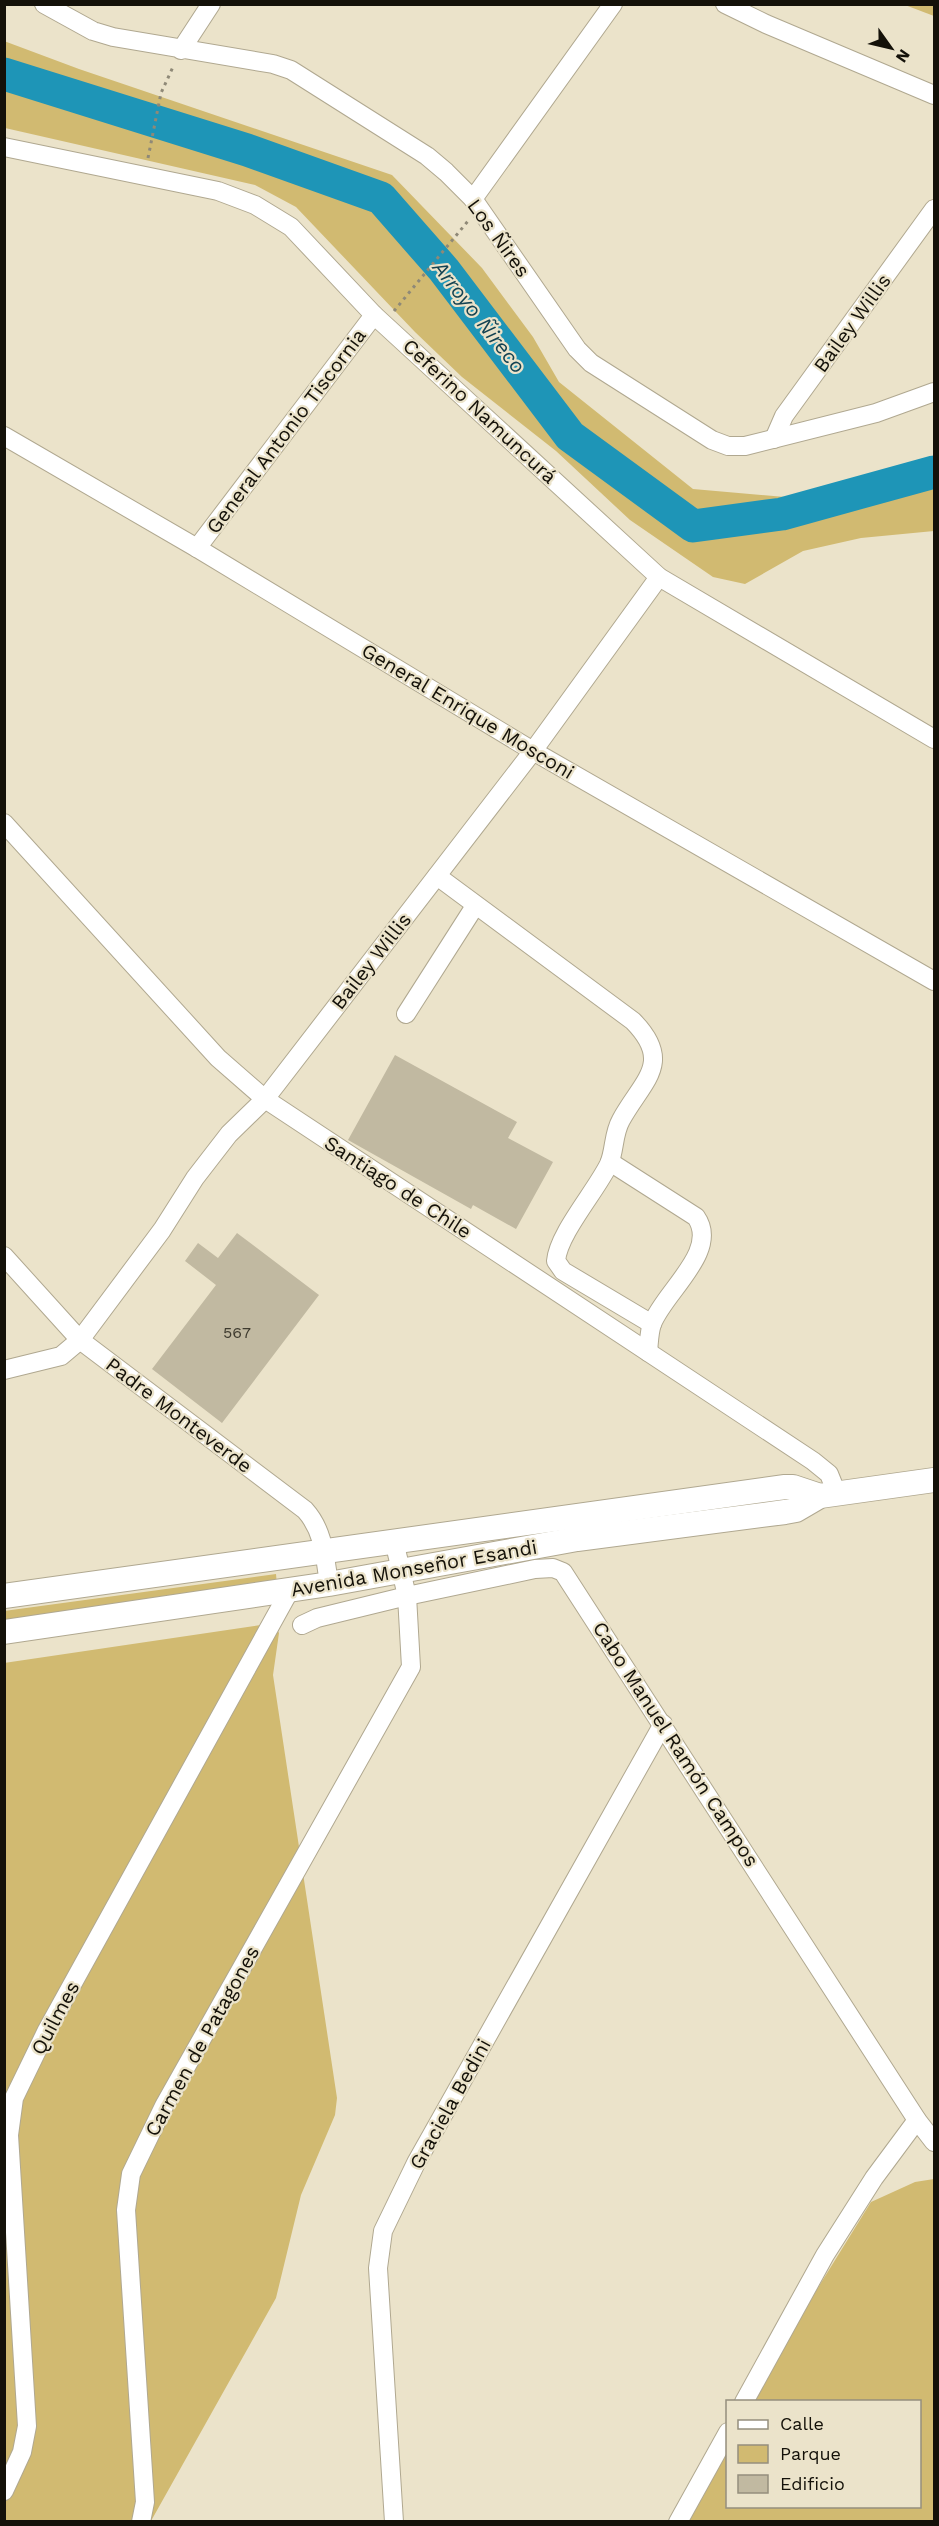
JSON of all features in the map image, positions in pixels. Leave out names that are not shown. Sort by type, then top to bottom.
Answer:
[{"type":"main road","name":"Avenida Monseñor Esandi","points":[[4,1632],[329,1584],[578,1539],[785,1512],[796,1510],[829,1495],[934,1480]]},
{"type":"main road","name":"Avenida Monseñor Esandi","points":[[4,1596],[784,1487],[829,1495]]},
{"type":"street","name":"Los Ñires","points":[[44,4],[93,32],[181,50],[273,64],[291,70],[427,156],[473,200],[578,349],[591,363],[720,443],[728,446],[745,446],[876,413],[934,392]]},
{"type":"street","points":[[181,50],[211,4]]},
{"type":"street","points":[[473,200],[613,4]]},
{"type":"street","points":[[725,4],[766,24],[934,95]]},
{"type":"street","name":"Ceferino Namuncurá","points":[[4,147],[218,191],[255,206],[291,227],[374,315],[659,578],[934,739]]},
{"type":"street","name":"Bailey Willis","points":[[774,439],[784,416],[934,209]]},
{"type":"street","name":"General Antonio Tiscornia","points":[[197,548],[374,315]]},
{"type":"street","name":"General Enrique Mosconi","points":[[4,436],[197,548],[533,751],[933,976]]},
{"type":"street","name":"Bailey Willis","points":[[4,1370],[61,1356],[80,1340],[162,1230],[195,1178],[222,1143],[265,1100],[533,751],[659,578]]},
{"type":"street","name":"Santiago de Chile","points":[[4,823],[218,1058],[265,1100],[813,1461],[829,1474],[829,1495]]},
{"type":"street","points":[[437,876],[605,1000],[648,1036],[654,1049],[648,1078],[620,1122],[613,1139],[610,1162],[560,1245],[556,1261],[563,1271],[652,1324]]},
{"type":"street","points":[[406,1014],[475,906]]},
{"type":"street","points":[[610,1162],[696,1217],[702,1226],[702,1247],[652,1324],[648,1352]]},
{"type":"street","name":"Padre Monteverde","points":[[4,1256],[80,1340],[305,1510],[314,1520],[323,1550],[329,1584]]},
{"type":"street","name":"Carmen de Patagones","points":[[141,2522],[145,2502],[126,2210],[132,2174],[164,2106],[411,1667],[407,1596],[394,1541]]},
{"type":"street","name":"Cabo Manuel Ramón Campos","points":[[302,1625],[317,1618],[407,1596],[535,1569],[558,1569],[571,1580],[917,2120],[934,2142]]},
{"type":"street","name":"Quilmes","points":[[4,2491],[22,2452],[27,2426],[9,2135],[14,2098],[48,2030],[290,1590]]},
{"type":"street","name":"Graciela Bedini","points":[[394,2522],[378,2268],[383,2231],[416,2163],[663,1724]]},
{"type":"street","points":[[745,2400],[825,2255],[874,2178],[917,2120]]},
{"type":"street","points":[[678,2522],[726,2436]]},
{"type":"path","points":[[151,145],[161,93],[181,50]]},
{"type":"path","points":[[402,301],[456,236]]},
{"type":"green space","points":[[905,5],[934,5],[934,16]]},
{"type":"green space","points":[[4,41],[79,69],[392,175],[482,268],[533,337],[559,382],[693,489],[785,497],[873,489],[934,475],[934,531],[861,538],[803,551],[745,584],[713,577],[630,520],[556,451],[462,377],[415,332],[296,207],[255,185],[5,128]]},
{"type":"green space","points":[[276,1574],[277,1585],[5,1623],[4,1611]]},
{"type":"green space","points":[[274,1623],[279,1633],[273,1675],[337,2098],[335,2115],[301,2195],[276,2298],[151,2521],[5,2521],[4,1663]]},
{"type":"green space","points":[[934,2179],[934,2521],[688,2522],[726,2452],[726,2508],[921,2508],[921,2400],[755,2400],[798,2320],[871,2202],[915,2182]]},
{"type":"building","points":[[395,1055],[517,1122],[508,1138],[553,1162],[516,1229],[473,1205],[471,1209],[348,1140]]},
{"type":"building","points":[[237,1233],[319,1295],[222,1423],[152,1369],[216,1285],[185,1261],[198,1243],[218,1258]]},
{"type":"waterway","name":"Arroyo Ñireco","points":[[4,74],[247,150],[381,198],[444,270],[570,436],[693,526],[782,514],[934,472]]}]
